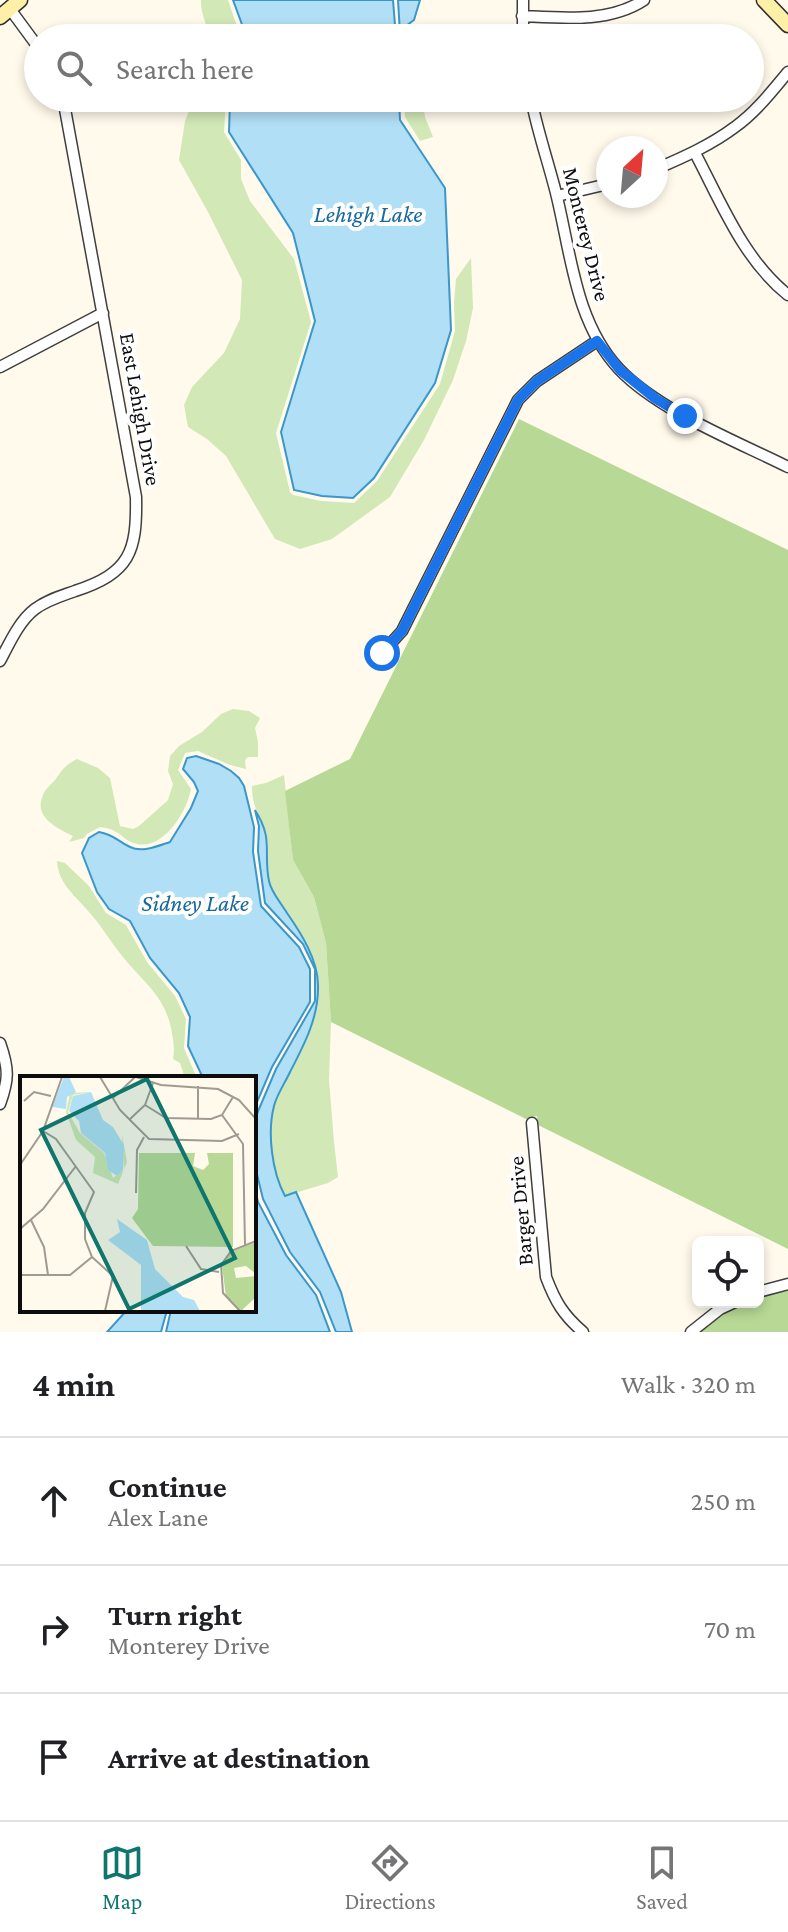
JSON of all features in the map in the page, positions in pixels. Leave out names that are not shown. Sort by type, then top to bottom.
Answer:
[{"type":"street","points":[[522,24],[523,0]]},
{"type":"street","points":[[522,16],[579,18],[608,15],[644,0]]},
{"type":"street","points":[[764,0],[788,25]]},
{"type":"street","points":[[10,9],[24,28]]},
{"type":"street","points":[[764,101],[788,72]]},
{"type":"street","name":"East Lehigh Drive","points":[[0,661],[20,625],[33,610],[111,576],[129,557],[137,528],[136,497],[66,112]]},
{"type":"street","name":"Monterey Drive","points":[[535,112],[575,280],[597,341],[620,370],[656,399],[788,467]]},
{"type":"street","points":[[668,164],[695,153],[736,127],[752,112]]},
{"type":"street","points":[[695,153],[744,246],[761,270],[788,295]]},
{"type":"street","points":[[557,196],[596,187]]},
{"type":"street","points":[[0,367],[103,313]]},
{"type":"street","points":[[382,653],[402,631],[518,400],[537,381],[597,341]]},
{"type":"street","points":[[0,1043],[7,1064],[7,1086],[0,1104]]},
{"type":"street","name":"Barger Drive","points":[[532,1123],[546,1277],[555,1301],[583,1332]]},
{"type":"street","points":[[764,1290],[788,1284]]},
{"type":"street","points":[[691,1332],[722,1308]]},
{"type":"green space","points":[[201,0],[228,0],[236,24],[206,24]]},
{"type":"green space","points":[[189,112],[225,112],[224,132],[241,160],[241,179],[250,201],[294,259],[311,322],[276,433],[293,495],[354,503],[377,481],[440,384],[455,331],[456,279],[471,258],[473,308],[466,341],[453,380],[424,440],[390,497],[332,539],[300,549],[275,539],[226,456],[188,427],[184,405],[192,387],[224,353],[240,319],[242,280],[179,160]]},
{"type":"green space","points":[[405,112],[424,112],[433,137],[420,141]]},
{"type":"green space","points":[[519,419],[788,550],[788,1249],[538,1125],[537,1116],[526,1119],[331,1022],[326,943],[314,897],[293,860],[285,791],[350,759]]},
{"type":"green space","points":[[233,709],[249,711],[260,718],[255,728],[258,757],[245,760],[246,769],[198,751],[185,753],[178,770],[191,789],[189,798],[172,828],[154,842],[132,842],[100,827],[84,838],[69,842],[73,836],[44,816],[41,803],[44,793],[64,768],[77,759],[98,768],[110,778],[120,826],[133,829],[139,826],[168,800],[173,784],[168,771],[170,756],[221,714]]},
{"type":"green space","points":[[284,775],[293,860],[314,897],[326,943],[331,1020],[329,1080],[338,1177],[285,1196],[272,1152],[272,1117],[278,1096],[305,1039],[318,986],[317,972],[308,946],[270,882],[267,838],[252,795],[252,786]]},
{"type":"green space","points":[[57,861],[65,863],[89,886],[106,913],[126,925],[147,962],[175,996],[186,1019],[184,1048],[196,1076],[184,1076],[180,1063],[173,1059],[171,1028],[158,998],[68,889]]},
{"type":"green space","points":[[788,1290],[788,1332],[700,1332],[734,1308],[764,1308],[764,1296]]},
{"type":"water","points":[[233,0],[393,0],[395,24],[242,24]]},
{"type":"water","points":[[398,0],[420,0],[414,20],[409,24],[399,24]]},
{"type":"water","name":"Lehigh Lake","points":[[230,112],[400,112],[400,120],[445,188],[451,330],[435,383],[374,478],[353,498],[294,490],[281,432],[315,321],[293,233],[229,132]]},
{"type":"water","name":"Sidney Lake","points":[[196,756],[219,764],[239,778],[244,786],[254,827],[253,852],[261,906],[299,947],[310,969],[310,1002],[272,1067],[256,1104],[256,1076],[202,1076],[188,1046],[190,1017],[179,993],[150,958],[130,921],[109,909],[97,892],[82,853],[89,838],[99,832],[135,849],[170,842],[198,791],[183,769],[187,758]]},
{"type":"water","points":[[255,810],[266,838],[270,885],[308,947],[315,966],[318,985],[310,1030],[274,1106],[271,1140],[274,1164],[285,1196],[296,1192],[341,1292],[352,1332],[336,1332],[320,1292],[290,1252],[263,1199],[256,1170],[256,1116],[276,1069],[315,1001],[315,969],[303,944],[265,903],[258,851],[259,826]]},
{"type":"water","points":[[256,1193],[286,1255],[316,1295],[330,1332],[166,1332],[171,1312],[256,1312]]},
{"type":"water","points":[[125,1312],[166,1312],[161,1332],[107,1332]]},
{"type":"route","points":[[382,653],[402,631],[518,400],[537,381],[597,341],[620,370],[656,399],[685,416]]}]
